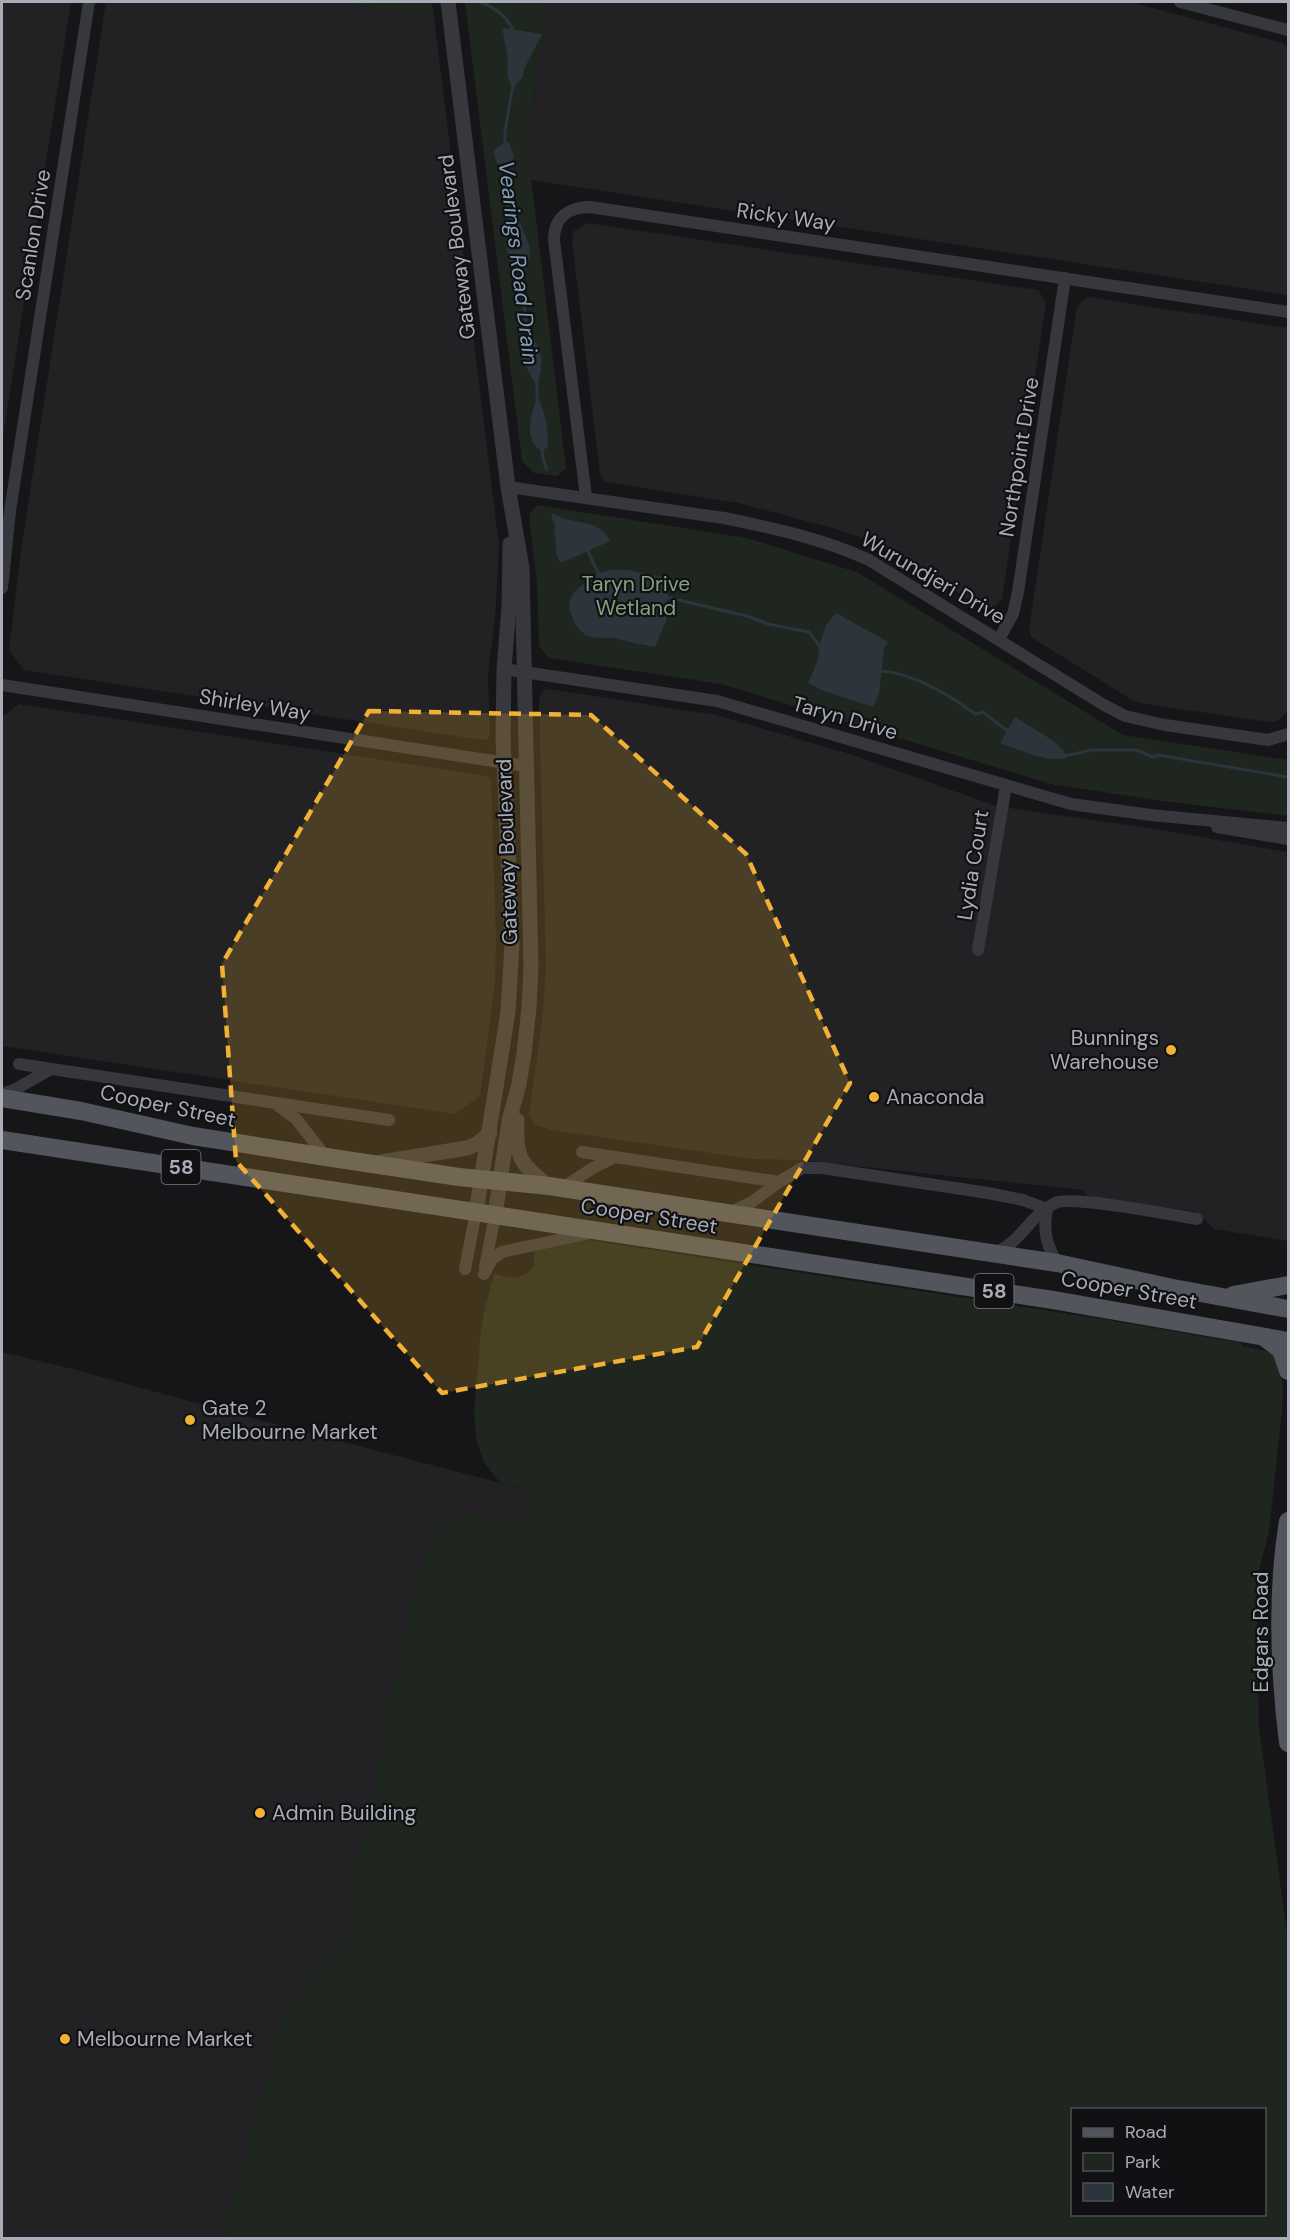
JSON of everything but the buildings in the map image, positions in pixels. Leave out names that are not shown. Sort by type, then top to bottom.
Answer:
[{"type":"main road","name":"Cooper Street","points":[[2,1098],[81,1111],[193,1136],[369,1164],[482,1180],[501,1180],[555,1187],[1057,1263],[1288,1309]]},
{"type":"main road","name":"Cooper Street","points":[[2,1140],[1053,1300],[1288,1341]]},
{"type":"main road","points":[[1223,1297],[1288,1285]]},
{"type":"main road","points":[[1264,1336],[1281,1350],[1288,1371]]},
{"type":"main road","name":"Edgars Road","points":[[1288,1521],[1282,1564],[1280,1643],[1288,1743]]},
{"type":"street","name":"Scanlon Drive","points":[[2,588],[10,511],[89,2]]},
{"type":"street","name":"Gateway Boulevard","points":[[448,2],[508,487],[522,568],[531,942],[529,1008],[519,1084],[509,1121],[495,1215]]},
{"type":"street","points":[[1180,2],[1288,30]]},
{"type":"street","name":"Ricky Way","points":[[586,497],[554,240],[554,232],[560,219],[573,209],[590,207],[1288,312]]},
{"type":"street","name":"Northpoint Drive","points":[[999,639],[1013,614],[1018,592],[1065,278]]},
{"type":"street","name":"Gateway Boulevard","points":[[476,1212],[508,1012],[512,944],[503,764],[504,669],[511,571],[508,487]]},
{"type":"street","name":"Wurundjeri Drive","points":[[508,487],[724,518],[783,531],[843,549],[869,560],[1125,716],[1142,721],[1259,739],[1276,739],[1287,735]]},
{"type":"street","name":"Scanlon Drive","points":[[2,546],[10,511]]},
{"type":"street","name":"Taryn Drive","points":[[504,669],[717,701],[1071,804],[1151,815],[1288,828]]},
{"type":"street","name":"Shirley Way","points":[[2,685],[525,766]]},
{"type":"street","name":"Lydia Court","points":[[978,950],[1006,786]]},
{"type":"street","name":"Taryn Drive","points":[[1151,815],[1260,836],[1288,839]]},
{"type":"street","points":[[512,944],[531,942]]},
{"type":"street","name":"Cooper Street","points":[[19,1064],[389,1120]]},
{"type":"street","points":[[2,1094],[15,1090],[51,1069]]},
{"type":"street","points":[[519,1084],[516,1136],[520,1156],[526,1167],[555,1187]]},
{"type":"street","name":"Cooper Street","points":[[273,1104],[286,1110],[296,1119],[326,1157]]},
{"type":"street","points":[[369,1164],[467,1148],[477,1144],[490,1133]]},
{"type":"street","points":[[582,1152],[779,1182]]},
{"type":"street","name":"Cooper Street","points":[[555,1187],[615,1157]]},
{"type":"street","name":"Cooper Street","points":[[727,1214],[752,1203],[802,1168],[822,1167],[988,1193],[1023,1200],[1047,1209],[1044,1226],[1046,1240],[1057,1263]]},
{"type":"street","points":[[993,1253],[1006,1248],[1016,1240],[1033,1220],[1055,1203],[1072,1200],[1197,1219]]},
{"type":"street","points":[[465,1269],[476,1212]]},
{"type":"street","points":[[495,1215],[484,1274],[492,1259],[502,1252],[574,1235],[607,1232]]},
{"type":"highlighted area","points":[[369,711],[591,715],[746,854],[850,1083],[697,1347],[442,1393],[236,1161],[222,964]]},
{"type":"shaded area","points":[[2,2],[71,2],[2,443]]},
{"type":"shaded area","points":[[106,2],[335,2],[434,17],[499,546],[495,620],[488,674],[490,736],[487,739],[24,670],[9,650],[21,550]]},
{"type":"shaded area","points":[[548,2],[1130,2],[1279,42],[1288,47],[1288,295],[531,180],[527,144]]},
{"type":"shaded area","points":[[587,223],[1038,290],[1046,302],[1002,599],[995,606],[984,609],[876,543],[836,529],[738,503],[605,482],[600,474],[572,241],[574,231]]},
{"type":"shaded area","points":[[1088,297],[1288,328],[1288,711],[1277,721],[1269,722],[1132,700],[1031,637],[1029,629],[1077,306]]},
{"type":"shaded area","points":[[549,689],[716,715],[850,754],[996,806],[1142,827],[1288,852],[1288,1241],[1214,1229],[1197,1212],[1086,1196],[1083,1190],[799,1160],[752,1159],[552,1130],[535,1125],[529,1115],[542,1022],[546,968],[539,699],[543,691]]},
{"type":"shaded area","points":[[19,704],[487,776],[491,781],[496,938],[495,984],[480,1096],[455,1114],[2,1046],[2,717]]},
{"type":"shaded area","points":[[2,1352],[527,1490],[491,1786],[377,2238],[2,2238]]},
{"type":"green space","points":[[336,2],[432,2],[434,17]]},
{"type":"green space","points":[[465,2],[548,2],[527,144],[566,468],[557,476],[534,473],[522,461]]},
{"type":"green space","name":"Taryn Drive Wetland","points":[[537,505],[747,538],[857,572],[1123,735],[1288,760],[1288,816],[1162,801],[1051,784],[721,684],[549,658],[539,646],[537,584],[529,515]]},
{"type":"green space","points":[[580,1240],[595,1241],[1090,1317],[1242,1343],[1242,1346],[1272,1352],[1279,1357],[1283,1388],[1282,1409],[1269,1532],[1256,1581],[1259,1727],[1288,1941],[1288,2238],[223,2238],[278,2033],[289,2010],[308,1982],[336,1953],[351,1933],[357,1905],[356,1867],[359,1849],[382,1752],[391,1690],[405,1637],[409,1602],[427,1543],[448,1521],[460,1516],[476,1514],[523,1520],[527,1490],[502,1483],[484,1462],[476,1439],[474,1414],[481,1330],[494,1274],[521,1276],[534,1266],[534,1249]]},
{"type":"water","points":[[503,28],[542,34],[524,69],[523,76],[513,88],[508,76]]},
{"type":"water","points":[[505,142],[509,143],[514,156],[505,169],[497,161],[494,150]]},
{"type":"water","points":[[509,213],[519,220],[529,245],[530,260],[525,271],[518,271],[514,268],[508,257],[504,232]]},
{"type":"water","points":[[528,330],[541,357],[537,387],[520,356],[524,350]]},
{"type":"water","points":[[537,396],[544,414],[547,433],[548,446],[542,452],[532,440],[530,433],[531,418]]},
{"type":"water","points":[[553,513],[568,520],[599,528],[610,541],[561,563],[556,554],[555,524],[551,517]]},
{"type":"water","points":[[610,570],[627,570],[667,578],[668,616],[655,647],[615,638],[586,635],[576,625],[570,609],[573,594],[596,575]]},
{"type":"water","points":[[836,613],[888,642],[884,648],[879,694],[873,707],[824,691],[808,683],[818,660],[819,647],[826,625]]},
{"type":"water","points":[[1015,717],[1058,745],[1067,757],[1043,758],[1000,743]]},
{"type":"waterway","name":"Vearings Road Drain","points":[[480,2],[500,13],[514,31]]},
{"type":"waterway","name":"Vearings Road Drain","points":[[505,146],[505,131],[513,84]]},
{"type":"waterway","name":"Vearings Road Drain","points":[[505,165],[509,215]]},
{"type":"waterway","name":"Vearings Road Drain","points":[[522,271],[528,333]]},
{"type":"waterway","name":"Vearings Road Drain","points":[[537,383],[537,398]]},
{"type":"waterway","name":"Vearings Road Drain","points":[[542,449],[547,470]]},
{"type":"waterway","name":"Vearings Road Drain","points":[[587,549],[599,575]]},
{"type":"waterway","name":"Vearings Road Drain","points":[[666,597],[747,616],[768,624],[809,632],[821,648]]},
{"type":"waterway","name":"Vearings Road Drain","points":[[878,671],[903,675],[929,685],[975,714],[983,712],[1009,732]]},
{"type":"waterway","name":"Vearings Road Drain","points":[[1065,756],[1091,750],[1136,750],[1153,757],[1158,755],[1288,777]]},
{"type":"place","name":"Bunnings Warehouse","points":[[1171,1050]]},
{"type":"place","name":"Anaconda","points":[[874,1097]]},
{"type":"place","name":"Gate 2 Melbourne Market","points":[[190,1420]]},
{"type":"place","name":"Admin Building","points":[[260,1813]]},
{"type":"place","name":"Melbourne Market","points":[[65,2039]]}]
